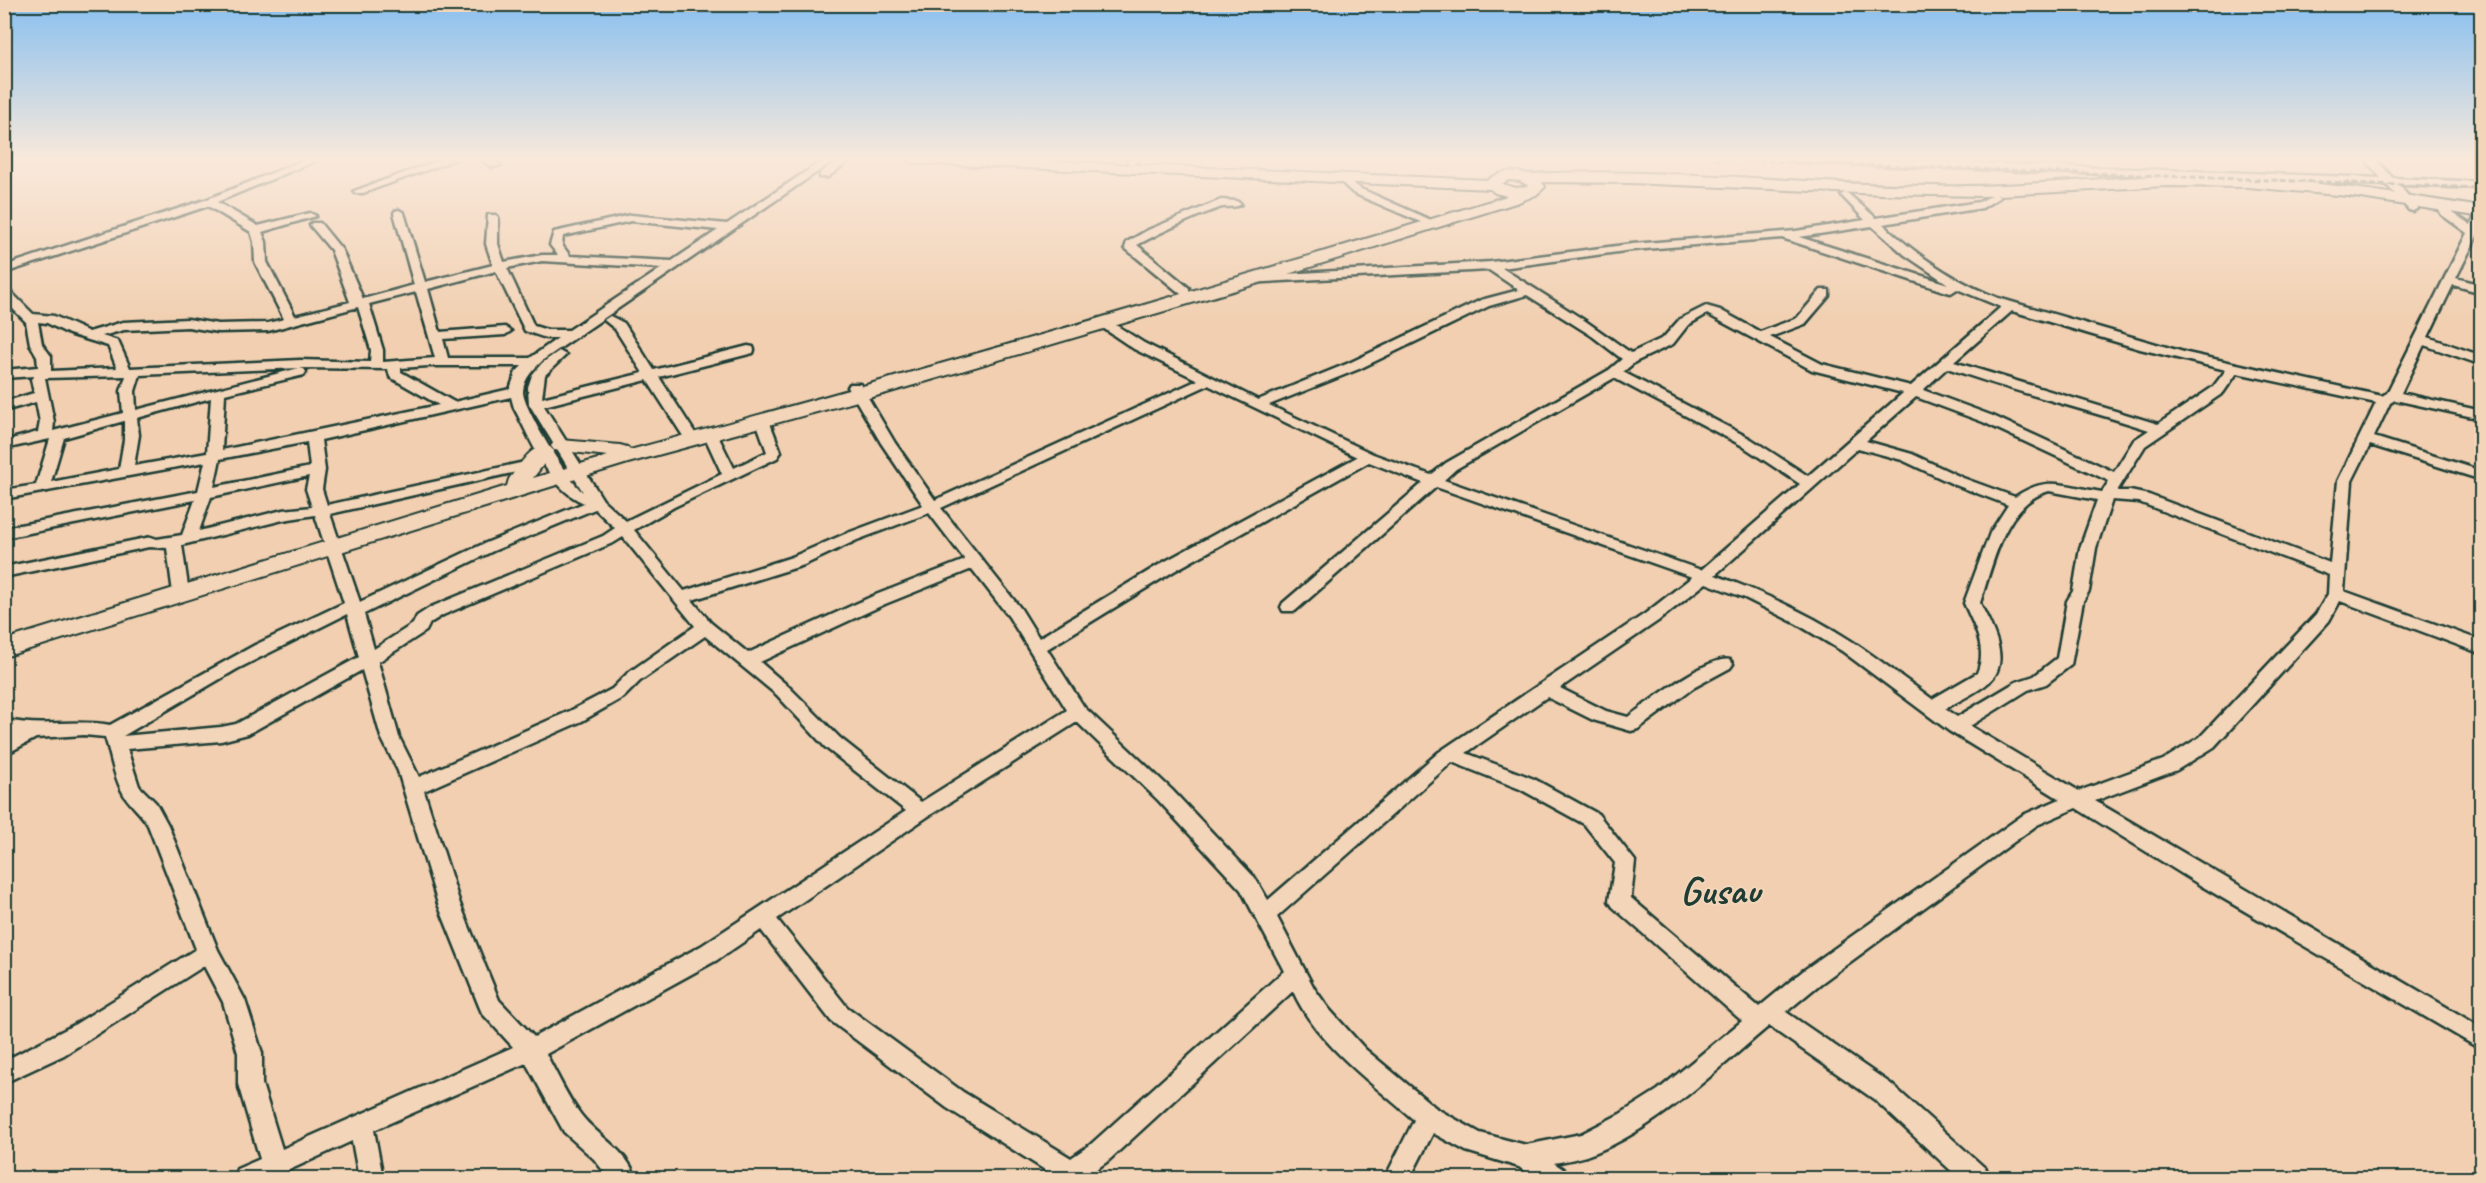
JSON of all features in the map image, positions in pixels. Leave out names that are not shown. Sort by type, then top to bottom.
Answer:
[{"type":"street","points":[[4,270],[172,214]]},
{"type":"street","points":[[227,214],[257,235],[261,262],[291,321]]},
{"type":"street","points":[[399,214],[443,362]]},
{"type":"street","points":[[750,214],[532,362],[523,372],[516,392],[520,408],[546,454],[624,528],[705,627],[783,691],[832,743],[920,812]]},
{"type":"street","points":[[575,481],[546,454],[534,389],[539,371],[562,352],[766,214]]},
{"type":"street","points":[[1185,291],[1131,248],[1131,244],[1152,232],[1194,214]]},
{"type":"street","points":[[1411,214],[1427,221]]},
{"type":"street","points":[[4,572],[151,542],[155,544],[181,540],[283,515],[345,507],[546,454],[620,455],[711,435],[1447,214]]},
{"type":"street","points":[[114,737],[230,663],[300,627],[354,608],[486,548],[575,481],[620,455],[688,433],[857,391],[1104,323],[1468,214]]},
{"type":"street","points":[[1866,214],[1912,254],[1952,282],[2009,307]]},
{"type":"street","points":[[1250,280],[1491,266],[1632,247],[1780,235],[1929,214]]},
{"type":"street","points":[[1526,1157],[1584,1145],[1629,1122],[1666,1098],[1812,977],[2030,820],[2170,765],[2207,742],[2323,617],[2336,594],[2345,481],[2365,439],[2420,339],[2479,218],[2462,214]]},
{"type":"street","points":[[492,218],[492,244],[500,267],[529,328],[546,334],[573,334]]},
{"type":"street","points":[[566,258],[556,244],[558,234],[616,219],[656,219],[730,228]]},
{"type":"street","points":[[257,235],[313,221],[327,234],[336,248],[360,302],[377,351],[376,366]]},
{"type":"street","points":[[1780,235],[2109,336],[2234,368],[2481,415]]},
{"type":"street","points":[[1870,264],[1912,254]]},
{"type":"street","points":[[90,336],[123,326],[188,323],[218,328],[261,328],[542,258],[675,266]]},
{"type":"street","points":[[1491,266],[1527,291],[1608,340],[1630,358]]},
{"type":"street","points":[[2450,280],[2481,289]]},
{"type":"street","points":[[1258,405],[1354,366],[1485,303],[1527,291]]},
{"type":"street","points":[[4,292],[30,318],[36,344],[44,356],[45,369],[38,379],[52,435],[42,488]]},
{"type":"street","points":[[1760,336],[1801,321],[1825,293]]},
{"type":"street","points":[[1265,915],[1451,753],[1652,617],[1704,576],[2009,307]]},
{"type":"street","points":[[1289,607],[1450,466],[1614,373],[1630,358],[1668,341],[1684,322],[1706,310],[1716,313],[1817,367],[1914,392],[1988,419],[2117,479]]},
{"type":"street","points":[[30,318],[50,319],[73,331],[112,344],[130,372],[129,416],[133,432],[126,472]]},
{"type":"street","points":[[610,320],[620,326],[688,433]]},
{"type":"street","points":[[1104,323],[1139,346],[1368,457],[1704,576],[1751,594],[1803,620],[1848,647],[1956,726],[2359,970],[2481,1040]]},
{"type":"street","points":[[437,336],[505,331]]},
{"type":"street","points":[[2420,339],[2481,362]]},
{"type":"street","points":[[536,404],[748,350]]},
{"type":"street","points":[[4,374],[43,371],[48,375],[300,364],[376,366],[443,362],[532,362]]},
{"type":"street","points":[[1944,363],[1992,380],[2100,409],[2160,429]]},
{"type":"street","points":[[394,364],[396,374],[453,407]]},
{"type":"street","points":[[4,445],[326,366]]},
{"type":"street","points":[[1956,726],[2022,686],[2040,680],[2065,661],[2075,601],[2080,591],[2088,548],[2106,497],[2139,443],[2218,390],[2234,368]]},
{"type":"street","points":[[1614,373],[1746,442],[1809,483]]},
{"type":"street","points":[[680,598],[798,561],[850,537],[966,493],[1209,380]]},
{"type":"street","points":[[857,391],[888,443],[931,506],[1015,613],[1078,712],[1209,840],[1248,884],[1298,973],[1305,993],[1321,1016],[1357,1056],[1428,1117],[1475,1143],[1526,1157],[1554,1179]]},
{"type":"street","points":[[181,593],[181,540],[205,493],[220,416],[218,392]]},
{"type":"street","points":[[4,495],[313,437],[516,392]]},
{"type":"street","points":[[4,407],[43,394]]},
{"type":"street","points":[[4,725],[18,732],[89,727],[114,737],[221,734],[241,729],[402,640],[437,611],[609,539],[624,528],[729,474],[772,455],[774,452],[763,421]]},
{"type":"street","points":[[711,435],[729,474]]},
{"type":"street","points":[[313,437],[318,470],[314,489],[323,510],[354,608],[390,737],[408,771],[449,904],[490,1006],[531,1050],[573,1124],[603,1151],[624,1179]]},
{"type":"street","points":[[2365,439],[2481,476]]},
{"type":"street","points":[[1857,442],[1907,458],[2016,503]]},
{"type":"street","points":[[519,487],[546,454]]},
{"type":"street","points":[[1037,646],[1168,567],[1368,457]]},
{"type":"street","points":[[4,533],[318,470]]},
{"type":"street","points":[[4,650],[519,487],[575,481]]},
{"type":"street","points":[[519,487],[575,481]]},
{"type":"street","points":[[1932,708],[1984,677],[1988,670],[1990,639],[1972,603],[1996,534],[2016,503],[2027,494],[2049,487],[2106,497],[2129,495],[2170,507],[2337,572]]},
{"type":"street","points":[[745,662],[879,600],[976,562]]},
{"type":"street","points":[[2336,594],[2481,648]]},
{"type":"street","points":[[413,788],[576,716],[618,693],[634,677],[705,627]]},
{"type":"street","points":[[1546,689],[1608,718],[1623,724],[1631,723],[1687,684],[1724,664]]},
{"type":"street","points":[[246,1179],[361,1124],[531,1050],[699,958],[920,812],[1078,712]]},
{"type":"street","points":[[4,748],[30,732]]},
{"type":"street","points":[[114,737],[119,759],[131,790],[148,808],[158,825],[208,953],[234,1000],[250,1053],[250,1084],[274,1164]]},
{"type":"street","points":[[1451,753],[1527,784],[1591,819],[1625,861],[1620,901],[1763,1017],[1883,1092],[1977,1179]]},
{"type":"street","points":[[763,917],[839,1014],[955,1100],[1068,1175],[1099,1153],[1298,973]]},
{"type":"street","points":[[4,1072],[42,1055],[162,979],[208,953]]},
{"type":"street","points":[[1398,1179],[1428,1117]]},
{"type":"street","points":[[361,1124],[371,1179]]},
{"type":"district","name":"Gusau","points":[[1720,889]]}]
